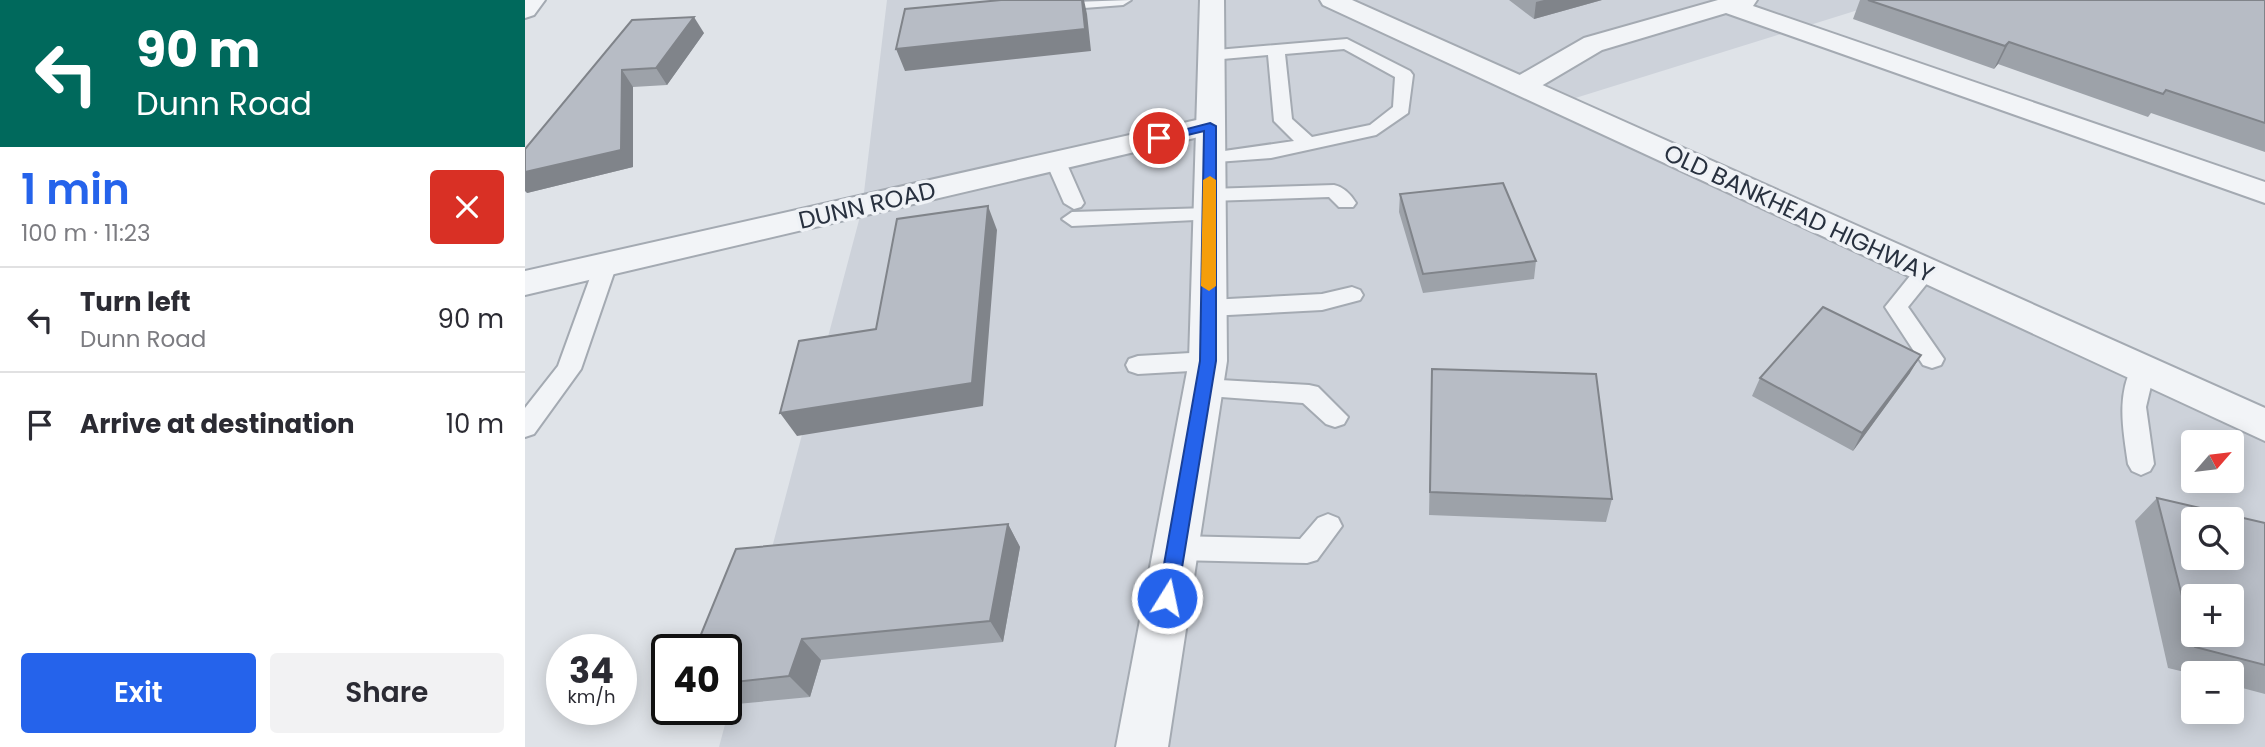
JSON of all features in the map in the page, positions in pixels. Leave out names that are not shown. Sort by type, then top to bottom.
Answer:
[{"type":"street","points":[[525,10],[533,0]]},
{"type":"street","points":[[1142,747],[1205,374],[1209,308],[1212,0]]},
{"type":"street","name":"OLD BANKHEAD HIGHWAY","points":[[1332,0],[2265,425]]},
{"type":"street","points":[[1521,86],[1593,44],[1736,3],[2265,193]]},
{"type":"street","name":"DUNN ROAD","points":[[525,283],[1056,162],[1210,174]]},
{"type":"lane","points":[[1005,0],[1005,9],[1123,0]]},
{"type":"lane","points":[[1056,162],[1073,211],[1210,174],[1271,152],[1376,130],[1402,109],[1403,75],[1347,44],[1211,55]]},
{"type":"lane","points":[[1276,50],[1283,121],[1308,144]]},
{"type":"lane","points":[[1210,174],[1333,191],[1346,203]]},
{"type":"lane","points":[[525,427],[569,369],[606,264]]},
{"type":"lane","points":[[1926,271],[1896,307],[1932,359]]},
{"type":"lane","points":[[1209,308],[1322,302],[1352,295]]},
{"type":"lane","points":[[1138,365],[1205,374],[1309,394],[1335,417]]},
{"type":"lane","points":[[2141,464],[2133,407],[2143,369]]},
{"type":"lane","points":[[1176,548],[1307,551],[1328,526]]},
{"type":"shaded area","points":[[887,0],[1890,0],[1569,100],[2265,413],[2265,747],[719,747],[725,725],[742,725],[742,660],[862,209]]},
{"type":"building","points":[[1001,0],[1082,0],[1085,29],[896,49],[905,9]]},
{"type":"building","points":[[1868,0],[2265,0],[2265,123],[2166,90],[2163,94],[2009,42],[2005,46]]},
{"type":"building","points":[[694,17],[656,68],[622,70],[621,150],[525,172],[525,149],[632,20]]},
{"type":"building","points":[[1503,183],[1536,261],[1423,274],[1400,194]]},
{"type":"building","points":[[988,206],[972,383],[780,413],[799,341],[876,329],[897,219]]},
{"type":"building","points":[[1823,307],[1921,355],[1862,433],[1760,378]]},
{"type":"building","points":[[1432,369],[1596,374],[1612,499],[1430,492]]},
{"type":"building","points":[[2157,498],[2196,507],[2181,507],[2181,570],[2244,570],[2244,518],[2265,523],[2265,665],[2195,647],[2244,647],[2244,584],[2181,584],[2181,592]]},
{"type":"building","points":[[1008,524],[990,621],[802,639],[789,676],[742,681],[742,634],[701,634],[736,549]]},
{"type":"slow traffic","points":[[1209,286],[1210,180]]},
{"type":"route","points":[[1159,138],[1210,126],[1208,361],[1167,598]]}]
